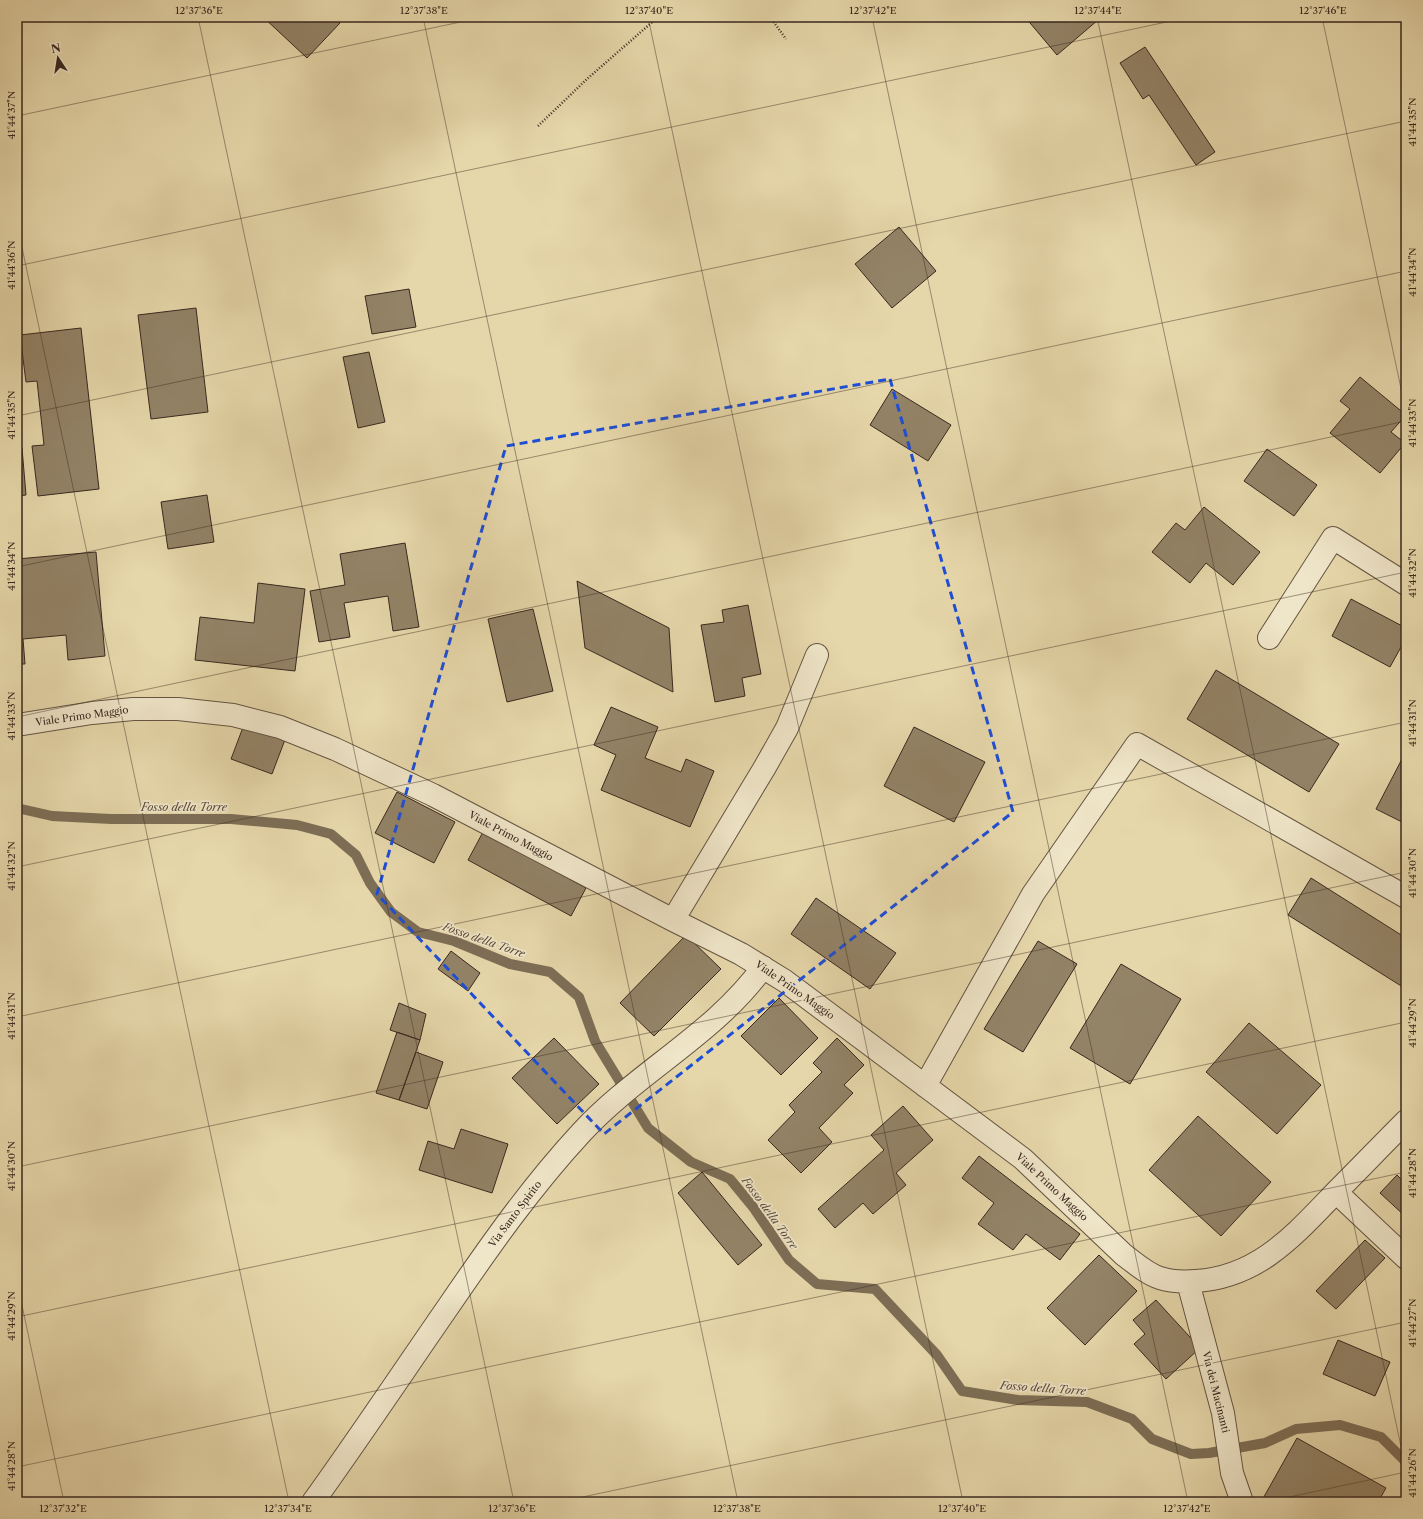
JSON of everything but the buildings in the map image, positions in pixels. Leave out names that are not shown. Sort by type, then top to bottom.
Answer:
[{"type":"street","points":[[1269,638],[1333,538],[1406,584]]},
{"type":"street","points":[[672,920],[787,728],[817,655]]},
{"type":"street","name":"Viale Primo Maggio","points":[[17,725],[112,710],[178,709],[233,715],[280,727],[341,752],[433,795],[763,967],[785,981],[1023,1159],[1124,1255],[1138,1266],[1158,1278],[1177,1282],[1203,1281],[1230,1275],[1255,1264],[1296,1233],[1406,1120]]},
{"type":"street","points":[[926,1086],[1033,894],[1137,744],[1406,897]]},
{"type":"street","name":"Via Santo Spirito","points":[[313,1502],[511,1218],[538,1183],[582,1132],[636,1082],[720,1015],[740,996],[763,967]]},
{"type":"street","points":[[1336,1192],[1406,1258]]},
{"type":"street","name":"Via dei Macinanti","points":[[1188,1282],[1213,1379],[1220,1398],[1227,1432],[1231,1464],[1242,1502]]},
{"type":"path","points":[[538,126],[587,79],[658,17]]},
{"type":"path","points":[[770,17],[786,39]]},
{"type":"highlighted area","points":[[890,379],[1013,812],[604,1134],[377,894],[506,446]]},
{"type":"waterway","name":"Fosso della Torre","points":[[17,808],[52,816],[111,819],[231,819],[297,825],[331,834],[356,855],[370,883],[391,912],[418,932],[454,941],[510,964],[550,972],[579,997],[595,1041],[648,1128],[691,1162],[730,1179],[753,1207],[789,1260],[817,1284],[875,1289],[937,1355],[962,1391],[1018,1400],[1087,1402],[1132,1419],[1152,1439],[1191,1454],[1209,1453],[1265,1443],[1296,1429],[1340,1425],[1381,1437],[1405,1461],[1406,1465]]}]
